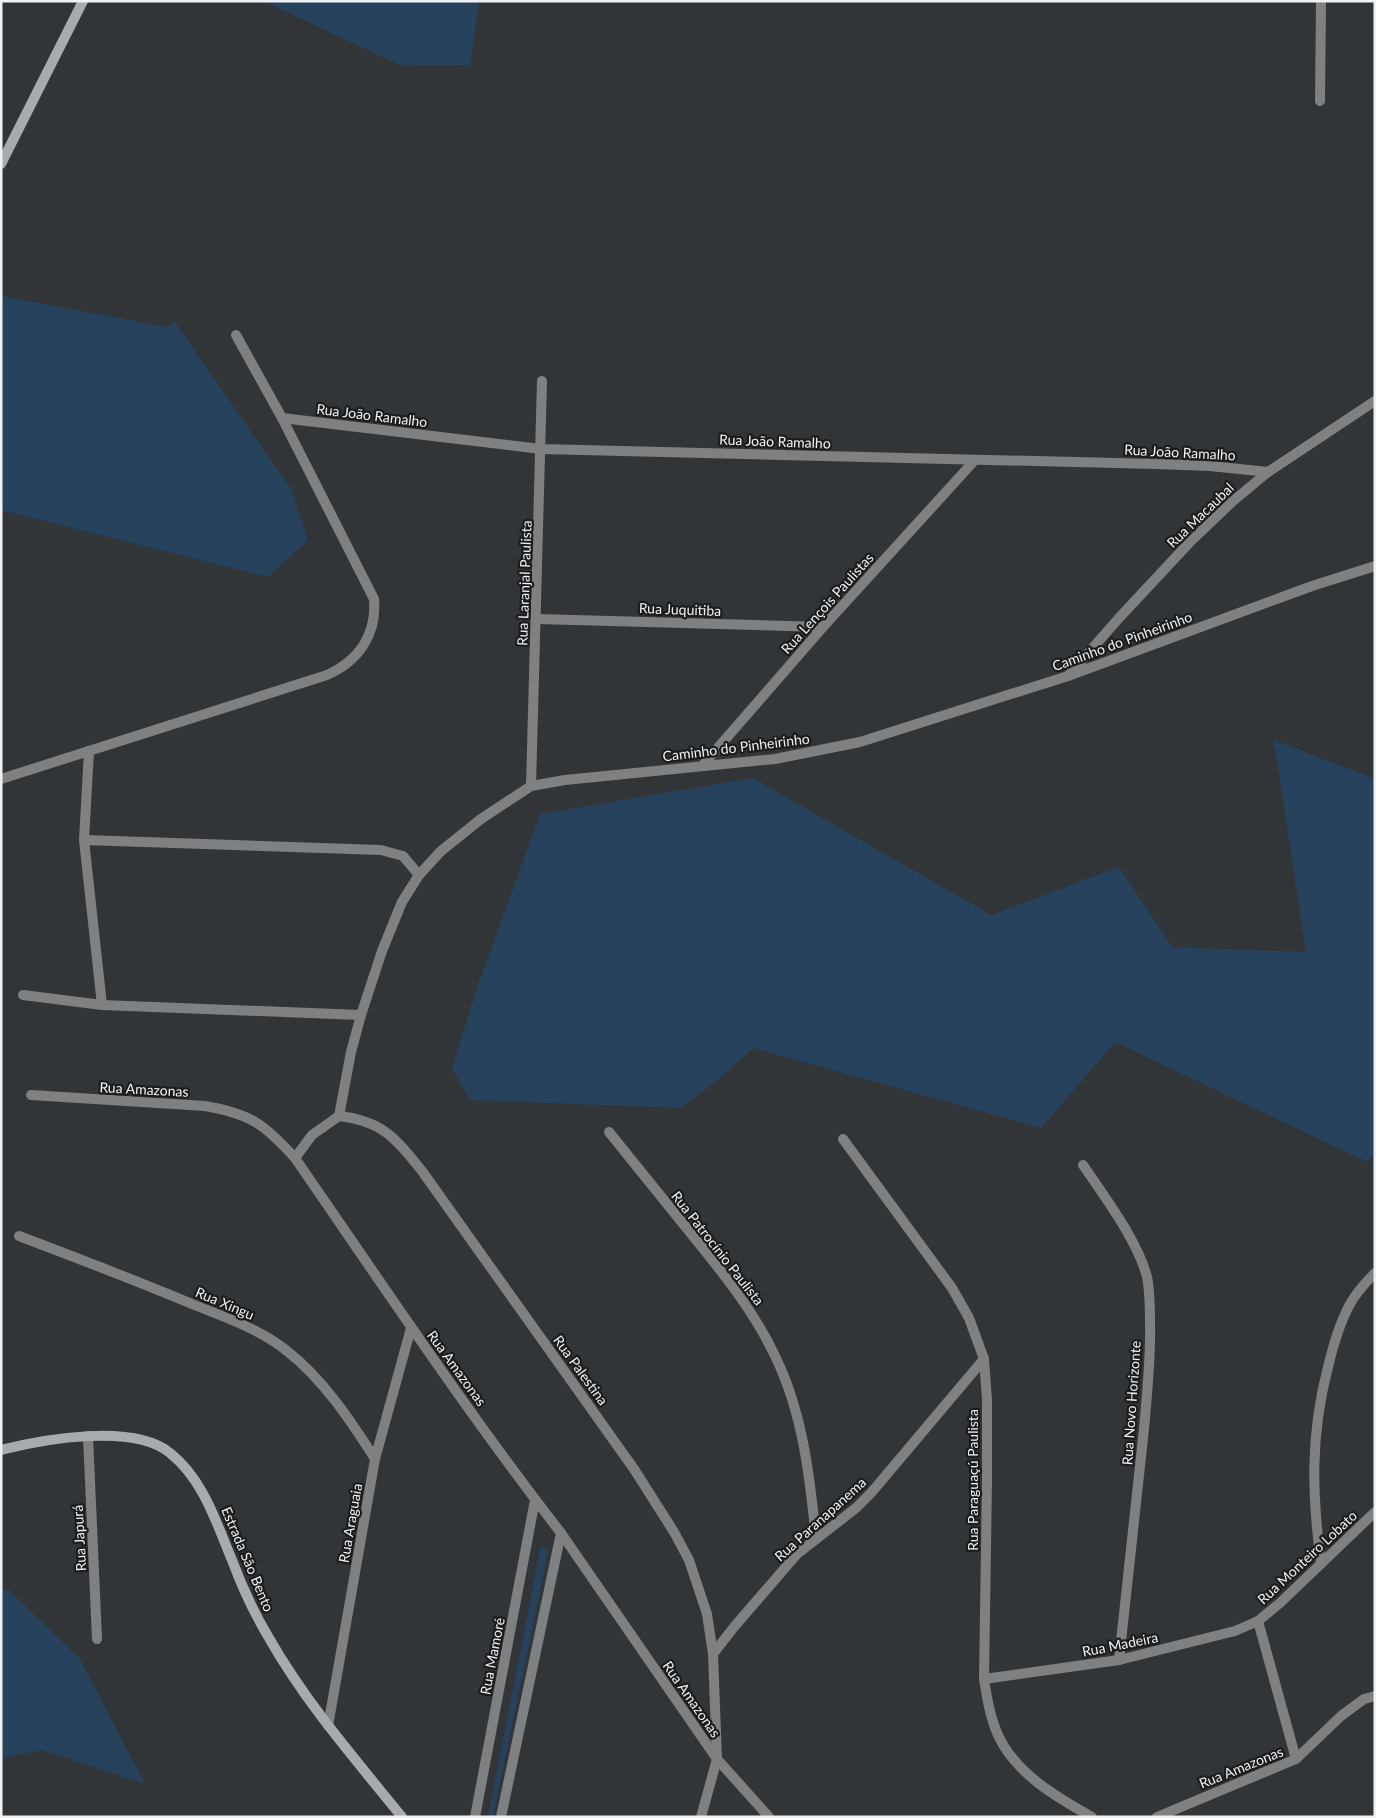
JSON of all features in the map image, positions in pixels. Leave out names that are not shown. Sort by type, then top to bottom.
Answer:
[{"type":"street","points":[[1,164],[83,1]]},
{"type":"street","points":[[1320,101],[1321,1]]},
{"type":"street","points":[[1,779],[327,675],[348,664],[364,646],[373,623],[374,598],[282,418],[236,335]]},
{"type":"street","name":"Rua Laranjal Paulista","points":[[531,786],[542,381]]},
{"type":"street","name":"Rua Macaubal","points":[[1068,676],[1189,543],[1233,501],[1268,472],[1375,400]]},
{"type":"street","name":"Rua João Ramalho","points":[[282,418],[541,449],[1156,464],[1210,466],[1268,472]]},
{"type":"street","name":"Rua Lençois Paulistas","points":[[702,766],[823,627],[975,460]]},
{"type":"street","name":"Caminho do Pinheirinho","points":[[339,1116],[350,1052],[382,951],[402,902],[419,875],[441,851],[481,819],[531,786],[565,780],[774,759],[860,742],[1068,676],[1303,590],[1375,566]]},
{"type":"street","name":"Rua Juquitiba","points":[[536,618],[823,627]]},
{"type":"street","points":[[89,751],[84,840],[102,1005]]},
{"type":"street","points":[[84,840],[381,850],[403,856],[419,875]]},
{"type":"street","points":[[23,995],[102,1005],[361,1015]]},
{"type":"street","name":"Rua Amazonas","points":[[31,1096],[205,1106],[232,1111],[251,1118],[274,1135],[295,1158],[411,1328],[561,1533],[716,1759],[769,1817]]},
{"type":"street","points":[[295,1158],[312,1135],[339,1116]]},
{"type":"street","name":"Rua Palestina","points":[[339,1116],[357,1118],[369,1122],[382,1129],[401,1144],[597,1415],[674,1532],[689,1560],[707,1614],[713,1654],[716,1759],[701,1817]]},
{"type":"street","name":"Rua Patrocínio Paulista","points":[[609,1132],[732,1286],[758,1322],[777,1359],[803,1439],[812,1496],[816,1539]]},
{"type":"street","name":"Rua Paraguaçú Paulista","points":[[843,1139],[952,1288],[969,1318],[984,1359],[987,1482],[984,1679],[988,1706],[999,1736],[1017,1764],[1046,1789],[1092,1817]]},
{"type":"street","name":"Rua Novo Horizonte","points":[[1083,1165],[1115,1213],[1136,1251],[1147,1277],[1150,1306],[1147,1400],[1130,1573],[1119,1660]]},
{"type":"street","name":"Rua Xingu","points":[[19,1236],[259,1332],[287,1351],[312,1375],[341,1409],[375,1459]]},
{"type":"street","points":[[1320,1564],[1313,1480],[1315,1432],[1323,1386],[1335,1338],[1349,1305],[1375,1273]]},
{"type":"street","name":"Rua Araguaia","points":[[328,1726],[375,1459],[411,1328]]},
{"type":"street","name":"Rua Paranapanema","points":[[713,1654],[796,1554],[856,1508],[872,1493],[984,1359]]},
{"type":"street","name":"Estrada São Bento","points":[[1,1450],[88,1436],[148,1440],[170,1452],[191,1475],[208,1502],[253,1608],[289,1672],[328,1726],[402,1817]]},
{"type":"street","name":"Rua Japurá","points":[[88,1436],[97,1638]]},
{"type":"street","name":"Rua Mamoré","points":[[475,1817],[536,1500]]},
{"type":"street","name":"Rua Monteiro Lobato","points":[[1258,1621],[1280,1603],[1375,1512]]},
{"type":"street","points":[[501,1817],[561,1533]]},
{"type":"street","points":[[1258,1621],[1296,1760]]},
{"type":"street","name":"Rua Madeira","points":[[984,1679],[1119,1660],[1226,1634],[1258,1621]]},
{"type":"street","name":"Rua Amazonas","points":[[1157,1817],[1296,1760],[1341,1716],[1364,1700],[1375,1696]]},
{"type":"shaded area","points":[[263,1],[479,1],[470,65],[402,66]]},
{"type":"shaded area","points":[[1,296],[168,327],[174,321],[291,489],[308,540],[268,577],[1,510]]},
{"type":"shaded area","points":[[1274,740],[1375,779],[1375,1153],[1367,1162],[1115,1042],[1041,1128],[753,1048],[720,1078],[681,1108],[470,1100],[452,1068],[475,994],[540,814],[753,778],[991,915],[1119,867],[1172,947],[1306,952]]},
{"type":"shaded area","points":[[541,1545],[548,1552],[493,1817],[488,1817]]},
{"type":"shaded area","points":[[1,1588],[10,1591],[80,1659],[145,1784],[43,1750],[1,1758]]}]
